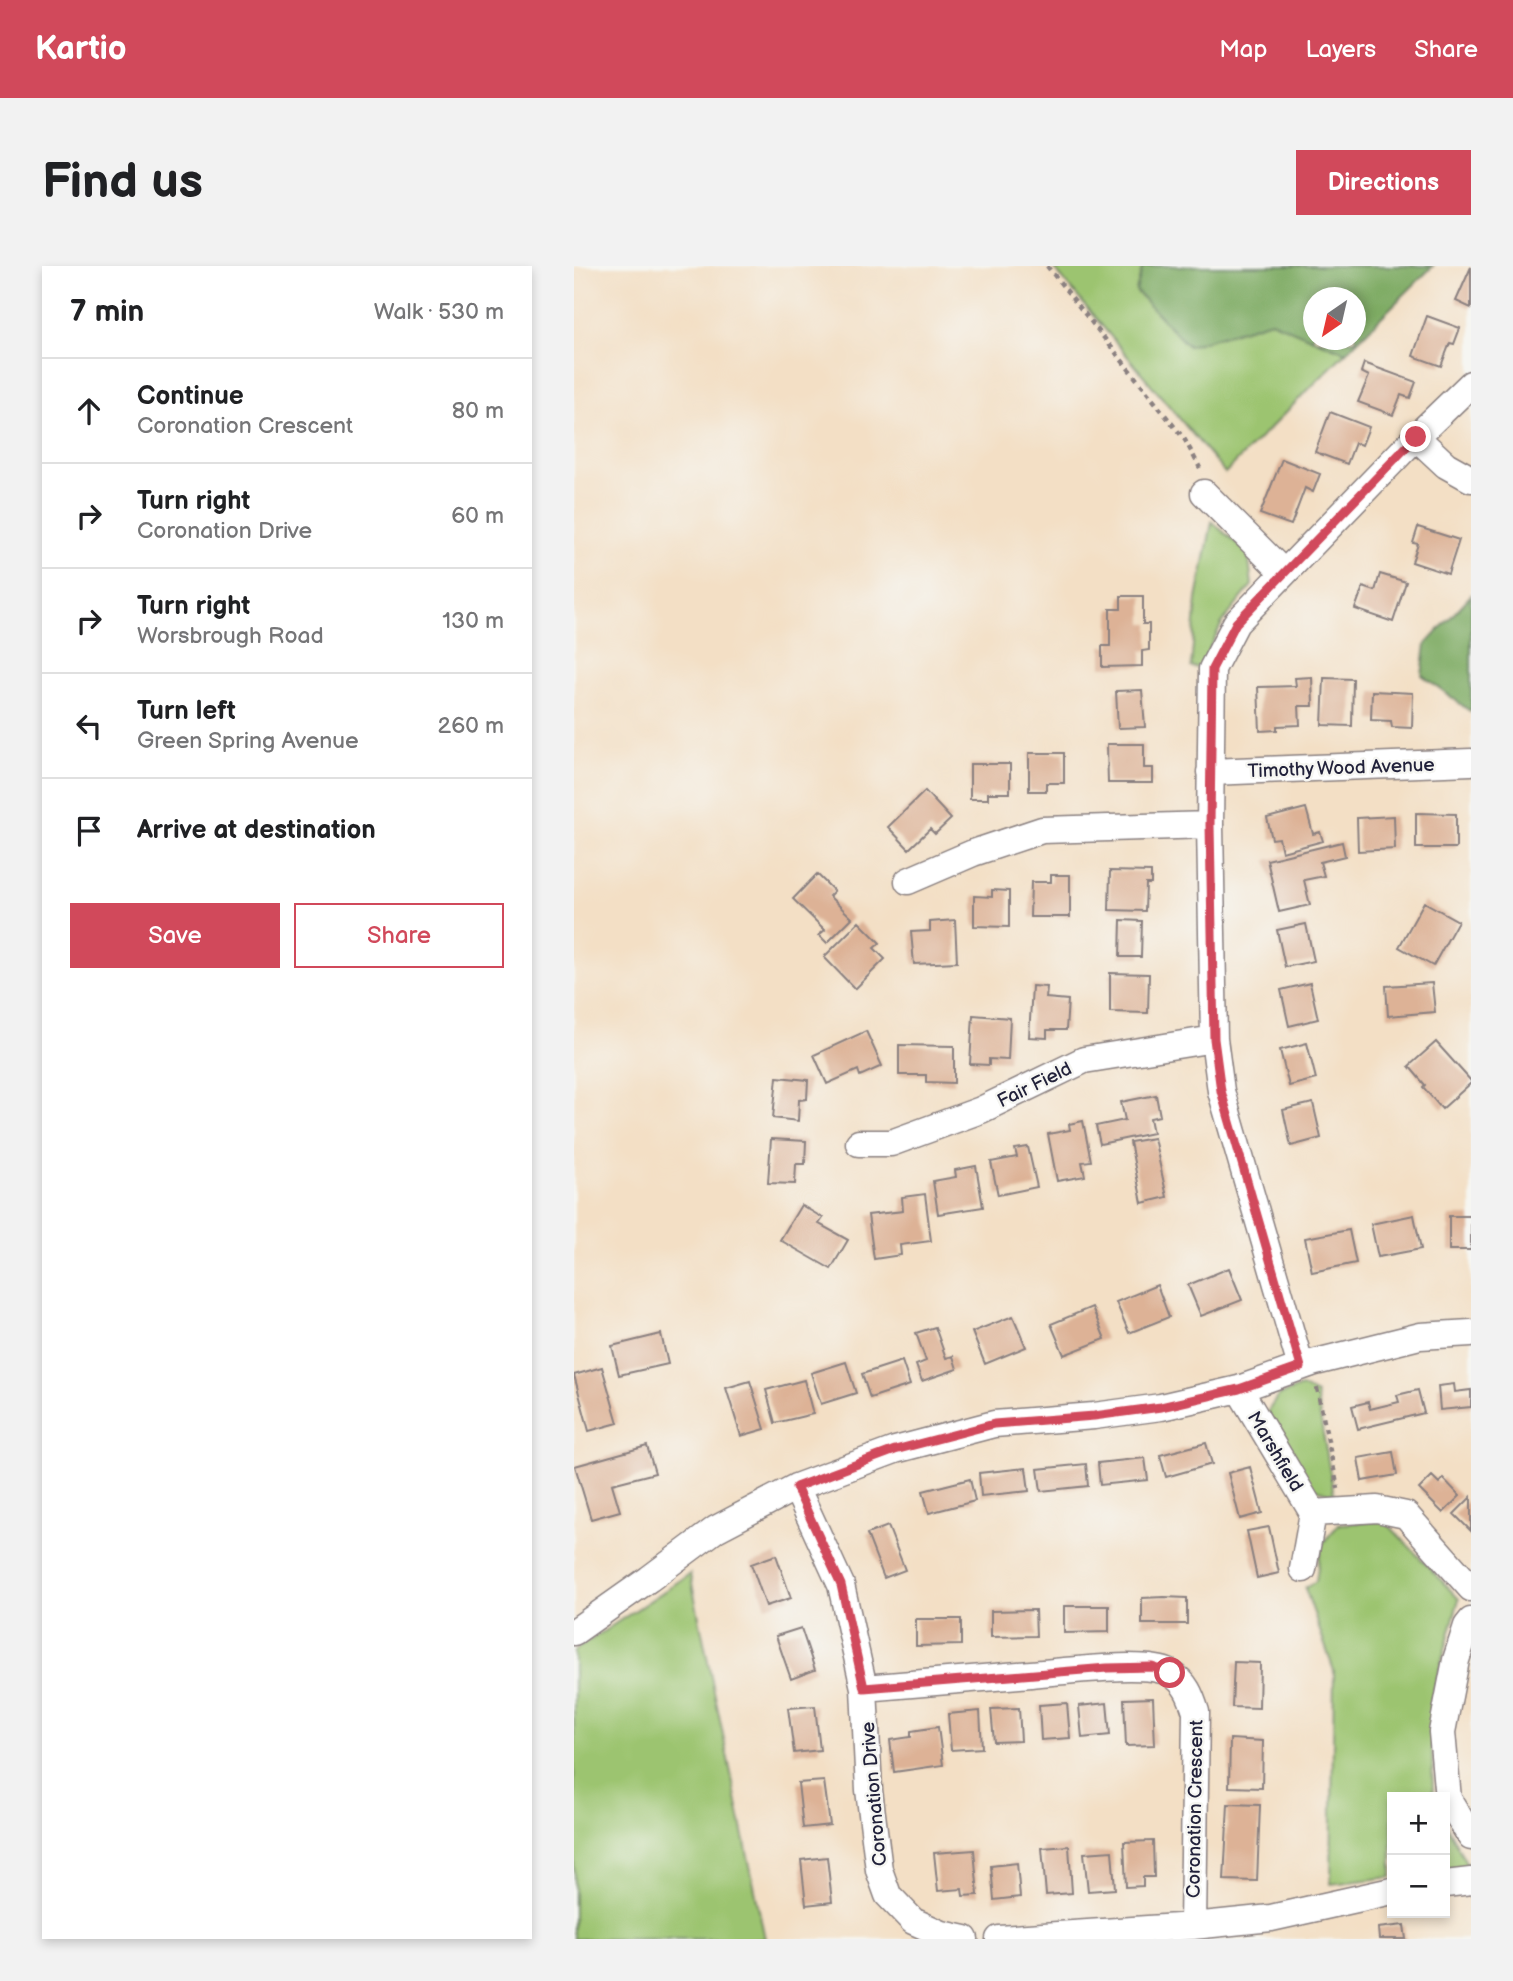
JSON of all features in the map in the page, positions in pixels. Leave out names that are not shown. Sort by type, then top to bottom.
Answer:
[{"type":"street","points":[[1307,1365],[1221,1091],[1214,1039],[1210,825],[1212,669],[1236,623],[1471,384]]},
{"type":"street","points":[[1416,437],[1446,465],[1471,479]]},
{"type":"street","points":[[1209,497],[1284,573]]},
{"type":"street","name":"Timothy Wood Avenue","points":[[1210,772],[1471,762]]},
{"type":"street","points":[[908,881],[973,853],[1042,830],[1210,825]]},
{"type":"street","name":"Fair Field","points":[[859,1143],[891,1143],[981,1110],[1084,1060],[1214,1039]]},
{"type":"street","points":[[574,1632],[716,1529],[796,1487],[895,1450],[994,1424],[1094,1416],[1161,1407],[1239,1389],[1307,1365],[1420,1336],[1471,1333]]},
{"type":"street","name":"Marshfield","points":[[1239,1389],[1314,1513]]},
{"type":"street","name":"Coronation Drive","points":[[796,1487],[841,1585],[864,1688],[869,1790],[879,1870],[888,1895],[913,1921],[942,1934],[965,1939]]},
{"type":"street","points":[[1303,1570],[1314,1513],[1377,1509],[1406,1515],[1471,1588]]},
{"type":"street","points":[[1471,1621],[1456,1660],[1442,1732],[1448,1799],[1471,1837]]},
{"type":"street","name":"Coronation Crescent","points":[[864,1688],[1107,1668],[1152,1667],[1170,1673],[1191,1695],[1196,1712],[1193,1926]]},
{"type":"street","points":[[1450,1883],[1471,1881]]},
{"type":"street","points":[[999,1939],[1271,1918],[1387,1892]]},
{"type":"path","points":[[1047,266],[1185,440],[1210,487],[1209,497]]},
{"type":"path","points":[[1307,1365],[1343,1510]]},
{"type":"green space","points":[[1052,266],[1143,266],[1136,291],[1188,346],[1271,321],[1303,334],[1303,350],[1346,352],[1225,473]]},
{"type":"green space","points":[[1143,266],[1433,266],[1366,332],[1366,287],[1303,287],[1303,335],[1271,321],[1188,346],[1136,291]]},
{"type":"green space","points":[[1212,522],[1248,553],[1252,585],[1222,623],[1200,668],[1191,667],[1197,599]]},
{"type":"green space","points":[[1471,595],[1471,712],[1422,675],[1426,644]]},
{"type":"green space","points":[[1301,1387],[1316,1394],[1334,1495],[1312,1488],[1270,1425],[1268,1411],[1278,1396]]},
{"type":"green space","points":[[1385,1521],[1459,1599],[1431,1700],[1433,1792],[1387,1792],[1387,1878],[1331,1884],[1334,1671],[1305,1588],[1316,1581],[1321,1545],[1339,1524]]},
{"type":"green space","points":[[690,1574],[765,1939],[574,1939],[574,1651]]},
{"type":"green space","points":[[1450,1832],[1469,1868],[1450,1870]]},
{"type":"building","points":[[1471,267],[1471,308],[1456,301]]},
{"type":"building","points":[[1427,316],[1460,328],[1454,344],[1450,343],[1441,366],[1413,356]]},
{"type":"building","points":[[1364,363],[1416,382],[1410,398],[1401,395],[1393,415],[1358,402],[1369,376],[1361,372]]},
{"type":"building","points":[[1330,412],[1369,427],[1362,445],[1355,443],[1347,464],[1315,452]]},
{"type":"building","points":[[1282,459],[1320,474],[1313,492],[1305,488],[1291,525],[1260,514]]},
{"type":"building","points":[[1418,527],[1459,540],[1448,574],[1412,562],[1418,544],[1413,543]]},
{"type":"building","points":[[1380,574],[1406,582],[1393,622],[1355,609],[1363,587],[1375,591]]},
{"type":"building","points":[[1121,596],[1143,596],[1143,624],[1149,624],[1149,650],[1142,651],[1142,666],[1102,667],[1102,646],[1110,646],[1110,609],[1121,609]]},
{"type":"building","points":[[1312,677],[1313,706],[1299,706],[1300,725],[1277,726],[1277,730],[1260,731],[1258,687],[1296,686],[1295,678]]},
{"type":"building","points":[[1324,678],[1353,679],[1352,726],[1322,725]]},
{"type":"building","points":[[1142,690],[1145,727],[1118,728],[1116,691]]},
{"type":"building","points":[[1372,691],[1413,693],[1412,728],[1392,727],[1391,721],[1371,720]]},
{"type":"building","points":[[1107,744],[1144,744],[1144,768],[1153,768],[1153,783],[1108,783]]},
{"type":"building","points":[[1029,753],[1064,753],[1064,783],[1046,783],[1046,791],[1029,791]]},
{"type":"building","points":[[970,764],[1010,764],[1010,793],[988,793],[988,799],[970,799]]},
{"type":"building","points":[[925,791],[951,819],[935,834],[930,829],[909,849],[888,827]]},
{"type":"building","points":[[1306,808],[1313,834],[1320,832],[1323,841],[1282,852],[1279,838],[1272,839],[1267,818]]},
{"type":"building","points":[[1416,813],[1456,814],[1456,848],[1416,848]]},
{"type":"building","points":[[1394,816],[1395,849],[1358,851],[1357,818]]},
{"type":"building","points":[[1342,842],[1345,856],[1320,862],[1324,876],[1304,880],[1310,905],[1279,912],[1267,860]]},
{"type":"building","points":[[1110,871],[1151,872],[1151,884],[1146,884],[1145,911],[1109,910]]},
{"type":"building","points":[[817,874],[834,891],[829,896],[852,918],[827,943],[819,935],[825,930],[793,899]]},
{"type":"building","points":[[1051,875],[1070,875],[1070,917],[1030,917],[1031,882],[1051,882]]},
{"type":"building","points":[[992,890],[1009,891],[1009,927],[974,926],[974,896],[992,897]]},
{"type":"building","points":[[1424,902],[1458,921],[1433,966],[1399,947]]},
{"type":"building","points":[[955,920],[957,962],[914,964],[911,932],[930,931],[930,922]]},
{"type":"building","points":[[1121,920],[1142,921],[1141,957],[1120,957]]},
{"type":"building","points":[[859,922],[880,943],[874,948],[885,959],[855,989],[824,957]]},
{"type":"building","points":[[1306,924],[1314,961],[1285,967],[1277,930]]},
{"type":"building","points":[[1110,973],[1149,974],[1148,1013],[1110,1012]]},
{"type":"building","points":[[1310,983],[1318,1019],[1289,1026],[1281,990]]},
{"type":"building","points":[[1432,983],[1435,1012],[1388,1016],[1386,986]]},
{"type":"building","points":[[1032,986],[1047,987],[1046,998],[1068,1000],[1066,1030],[1047,1030],[1047,1038],[1029,1037]]},
{"type":"building","points":[[973,1015],[1010,1018],[1008,1060],[989,1059],[989,1065],[970,1064]]},
{"type":"building","points":[[866,1031],[882,1066],[860,1076],[858,1070],[827,1084],[814,1055]]},
{"type":"building","points":[[1436,1042],[1471,1081],[1442,1109],[1409,1066]]},
{"type":"building","points":[[1307,1043],[1316,1079],[1289,1086],[1280,1050]]},
{"type":"building","points":[[899,1045],[954,1046],[954,1083],[926,1082],[926,1075],[899,1075]]},
{"type":"building","points":[[777,1077],[808,1080],[807,1099],[799,1100],[798,1121],[773,1118]]},
{"type":"building","points":[[1156,1095],[1160,1116],[1150,1118],[1153,1133],[1100,1144],[1096,1126],[1125,1120],[1121,1102]]},
{"type":"building","points":[[1313,1103],[1321,1138],[1291,1146],[1283,1110]]},
{"type":"building","points":[[1083,1121],[1091,1161],[1082,1162],[1085,1176],[1057,1181],[1048,1134],[1070,1130],[1069,1124]]},
{"type":"building","points":[[1154,1138],[1167,1197],[1142,1203],[1130,1142]]},
{"type":"building","points":[[771,1139],[806,1141],[805,1164],[796,1164],[795,1184],[768,1183]]},
{"type":"building","points":[[1028,1147],[1037,1187],[998,1195],[991,1162],[1017,1157],[1015,1149]]},
{"type":"building","points":[[976,1166],[983,1207],[938,1214],[933,1181],[956,1177],[955,1170]]},
{"type":"building","points":[[925,1194],[931,1241],[900,1245],[901,1255],[874,1259],[868,1215],[903,1211],[902,1197]]},
{"type":"building","points":[[801,1205],[823,1218],[819,1224],[848,1240],[831,1269],[780,1240]]},
{"type":"building","points":[[1414,1215],[1421,1249],[1378,1257],[1371,1224]]},
{"type":"building","points":[[1449,1216],[1471,1216],[1471,1250],[1449,1250]]},
{"type":"building","points":[[1349,1230],[1356,1263],[1312,1272],[1305,1238]]},
{"type":"building","points":[[1229,1268],[1242,1300],[1201,1316],[1188,1285]]},
{"type":"building","points":[[1157,1285],[1169,1317],[1129,1333],[1116,1302]]},
{"type":"building","points":[[1092,1307],[1105,1339],[1064,1355],[1051,1324]]},
{"type":"building","points":[[1013,1316],[1026,1347],[985,1364],[972,1332]]},
{"type":"building","points":[[935,1327],[946,1358],[953,1356],[957,1369],[922,1381],[916,1365],[926,1361],[916,1333]]},
{"type":"building","points":[[661,1334],[668,1364],[619,1375],[612,1346]]},
{"type":"building","points":[[902,1361],[910,1385],[870,1398],[862,1374]]},
{"type":"building","points":[[846,1362],[856,1393],[821,1404],[811,1373]]},
{"type":"building","points":[[602,1367],[618,1423],[589,1431],[574,1375]]},
{"type":"building","points":[[804,1380],[813,1414],[775,1423],[766,1390]]},
{"type":"building","points":[[750,1381],[765,1429],[741,1436],[726,1388]]},
{"type":"building","points":[[1454,1384],[1455,1392],[1471,1390],[1471,1407],[1440,1410],[1438,1386]]},
{"type":"building","points":[[1418,1390],[1424,1413],[1358,1429],[1352,1406],[1368,1402],[1370,1409],[1399,1402],[1397,1395]]},
{"type":"building","points":[[1206,1443],[1212,1464],[1166,1477],[1160,1455]]},
{"type":"building","points":[[647,1446],[655,1473],[612,1484],[620,1511],[591,1519],[575,1466]]},
{"type":"building","points":[[1393,1452],[1397,1475],[1362,1481],[1358,1458]]},
{"type":"building","points":[[1145,1458],[1148,1480],[1100,1485],[1098,1463]]},
{"type":"building","points":[[1086,1464],[1088,1486],[1041,1491],[1038,1469]]},
{"type":"building","points":[[1250,1467],[1262,1513],[1240,1519],[1228,1473]]},
{"type":"building","points":[[1026,1468],[1029,1491],[981,1496],[979,1473]]},
{"type":"building","points":[[1432,1476],[1439,1483],[1443,1478],[1460,1496],[1443,1513],[1419,1489]]},
{"type":"building","points":[[970,1479],[975,1501],[929,1513],[923,1491]]},
{"type":"building","points":[[1471,1497],[1471,1531],[1454,1514]]},
{"type":"building","points":[[888,1526],[905,1570],[884,1578],[867,1534]]},
{"type":"building","points":[[1269,1527],[1279,1573],[1257,1578],[1247,1531]]},
{"type":"building","points":[[776,1555],[791,1598],[766,1606],[751,1564]]},
{"type":"building","points":[[1142,1598],[1187,1598],[1187,1624],[1142,1624]]},
{"type":"building","points":[[1064,1606],[1109,1606],[1109,1632],[1064,1633]]},
{"type":"building","points":[[1035,1610],[1036,1636],[991,1637],[991,1611]]},
{"type":"building","points":[[916,1619],[961,1619],[961,1645],[916,1646]]},
{"type":"building","points":[[801,1628],[815,1670],[791,1679],[776,1636]]},
{"type":"building","points":[[1234,1662],[1260,1663],[1259,1708],[1232,1707]]},
{"type":"building","points":[[1153,1698],[1155,1745],[1126,1746],[1124,1699]]},
{"type":"building","points":[[1067,1703],[1070,1738],[1041,1740],[1039,1705]]},
{"type":"building","points":[[1107,1703],[1110,1735],[1082,1738],[1079,1706]]},
{"type":"building","points":[[815,1706],[820,1750],[794,1753],[788,1708]]},
{"type":"building","points":[[1019,1708],[1021,1741],[994,1742],[991,1709]]},
{"type":"building","points":[[980,1711],[982,1748],[951,1750],[948,1714]]},
{"type":"building","points":[[938,1727],[943,1765],[894,1772],[890,1740],[911,1737],[911,1731]]},
{"type":"building","points":[[1230,1739],[1263,1741],[1262,1788],[1229,1787]]},
{"type":"building","points":[[824,1781],[830,1825],[803,1828],[798,1783]]},
{"type":"building","points":[[1228,1804],[1260,1805],[1257,1881],[1224,1880]]},
{"type":"building","points":[[1153,1841],[1154,1877],[1143,1877],[1143,1886],[1126,1887],[1124,1842]]},
{"type":"building","points":[[1069,1846],[1072,1893],[1046,1895],[1042,1848]]},
{"type":"building","points":[[974,1850],[978,1895],[963,1896],[962,1889],[938,1891],[934,1853]]},
{"type":"building","points":[[1112,1851],[1115,1889],[1088,1891],[1084,1853]]},
{"type":"building","points":[[827,1857],[832,1902],[806,1905],[801,1860]]},
{"type":"building","points":[[1017,1863],[1020,1897],[994,1900],[991,1866]]},
{"type":"building","points":[[1404,1925],[1406,1939],[1379,1939],[1378,1928]]},
{"type":"route","points":[[1170,1673],[1152,1667],[1107,1668],[864,1688],[841,1585],[796,1487],[895,1450],[994,1424],[1094,1416],[1161,1407],[1239,1389],[1301,1367],[1221,1091],[1214,1039],[1210,825],[1212,669],[1236,623],[1416,437]]}]
